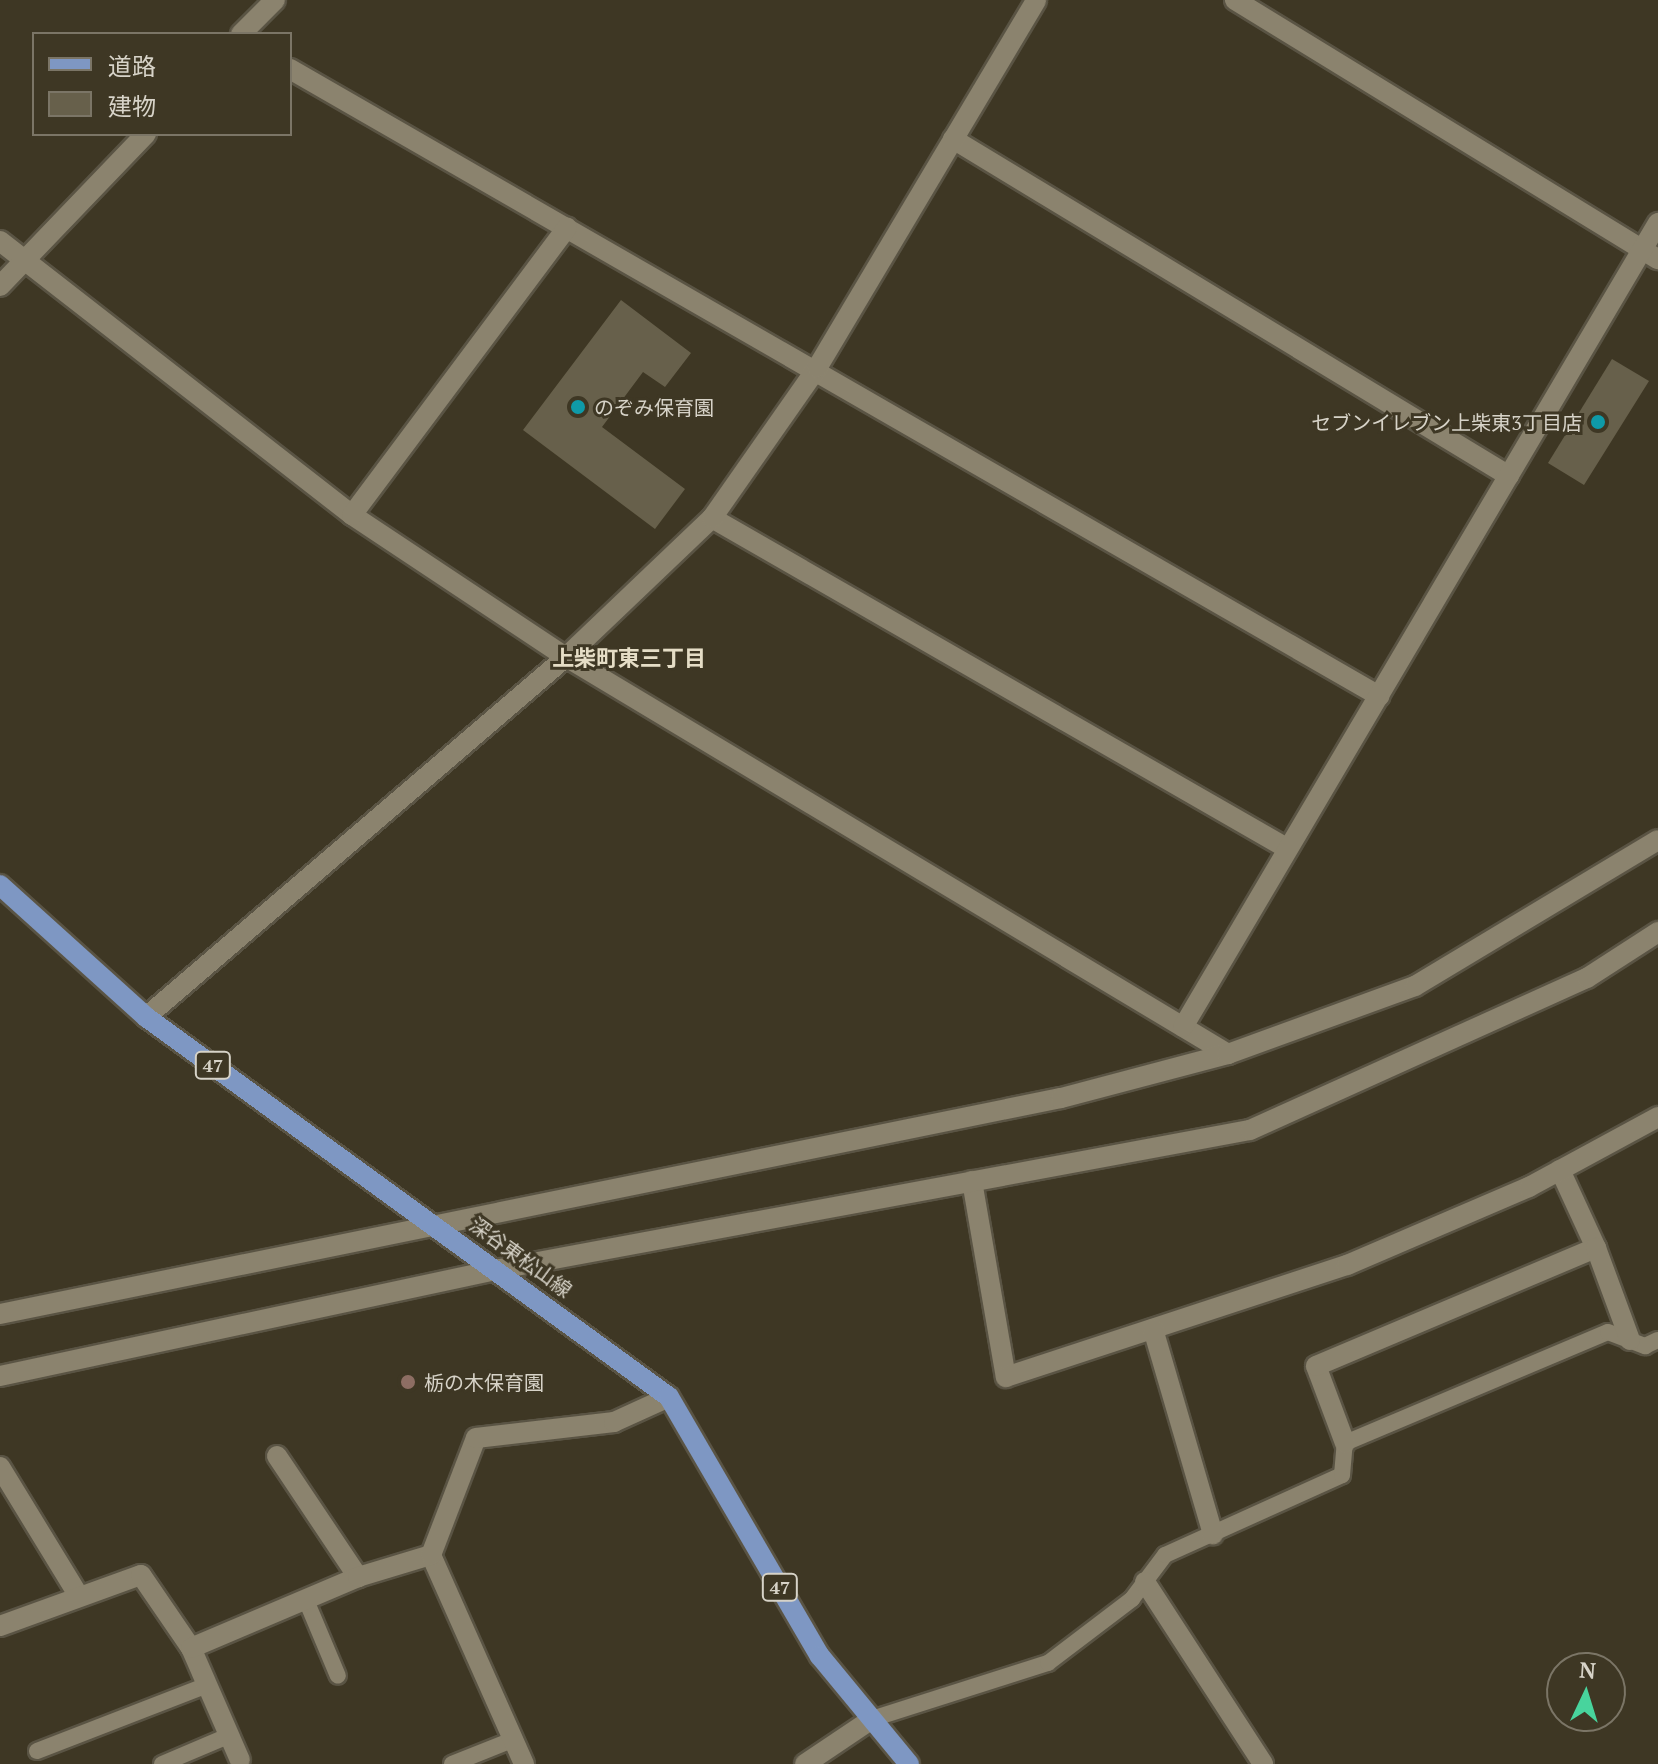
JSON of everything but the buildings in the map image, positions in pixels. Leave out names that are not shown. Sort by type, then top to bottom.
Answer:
[{"type":"main road","name":"深谷東松山線","points":[[0,885],[146,1017],[500,1269],[669,1397],[820,1656],[909,1764]]},
{"type":"street","points":[[243,32],[275,0]]},
{"type":"street","points":[[146,1017],[566,657],[712,518],[817,368],[1036,0]]},
{"type":"street","points":[[1235,0],[1650,254]]},
{"type":"street","points":[[292,70],[817,368],[1379,696]]},
{"type":"street","points":[[0,286],[144,136]]},
{"type":"street","points":[[953,139],[1509,476]]},
{"type":"street","points":[[1183,1027],[1509,476],[1650,254],[1658,223]]},
{"type":"street","points":[[352,515],[567,228]]},
{"type":"street","points":[[0,241],[352,515],[566,657],[1228,1054]]},
{"type":"street","points":[[712,518],[1288,849]]},
{"type":"street","points":[[0,1314],[1061,1098],[1228,1054],[1415,986],[1658,840]]},
{"type":"street","points":[[0,1376],[500,1269],[1250,1130],[1587,978],[1658,932]]},
{"type":"street","points":[[972,1181],[1006,1377],[1347,1265],[1560,1170],[1658,1117]]},
{"type":"street","points":[[1560,1170],[1596,1248],[1630,1340]]},
{"type":"street","points":[[1345,1443],[1316,1366],[1596,1248]]},
{"type":"street","points":[[1153,1329],[1213,1534]]},
{"type":"street","points":[[524,1764],[431,1555],[476,1438],[614,1422],[669,1397]]},
{"type":"street","points":[[277,1456],[358,1577]]},
{"type":"street","points":[[0,1467],[77,1593]]},
{"type":"street","points":[[191,1648],[358,1577],[431,1555]]},
{"type":"street","points":[[0,1626],[77,1593],[141,1575],[191,1648],[240,1760]]},
{"type":"street","points":[[1145,1582],[1263,1764]]},
{"type":"street","points":[[805,1764],[872,1719]]},
{"type":"lane","points":[[872,1719],[1048,1663],[1145,1582],[1165,1555],[1342,1475],[1345,1443],[1608,1332],[1645,1346],[1658,1340]]},
{"type":"lane","points":[[306,1600],[338,1676]]},
{"type":"lane","points":[[37,1751],[207,1685]]},
{"type":"lane","points":[[162,1764],[228,1736]]},
{"type":"lane","points":[[452,1764],[512,1740]]},
{"type":"place","name":"のぞみ保育園","points":[[578,407]]},
{"type":"place","name":"セブンイレブン上柴東3丁目店","points":[[1598,422]]},
{"type":"place","name":"栃の木保育園","points":[[408,1382]]},
{"type":"district","name":"上柴町東三丁目","points":[[629,658]]}]
